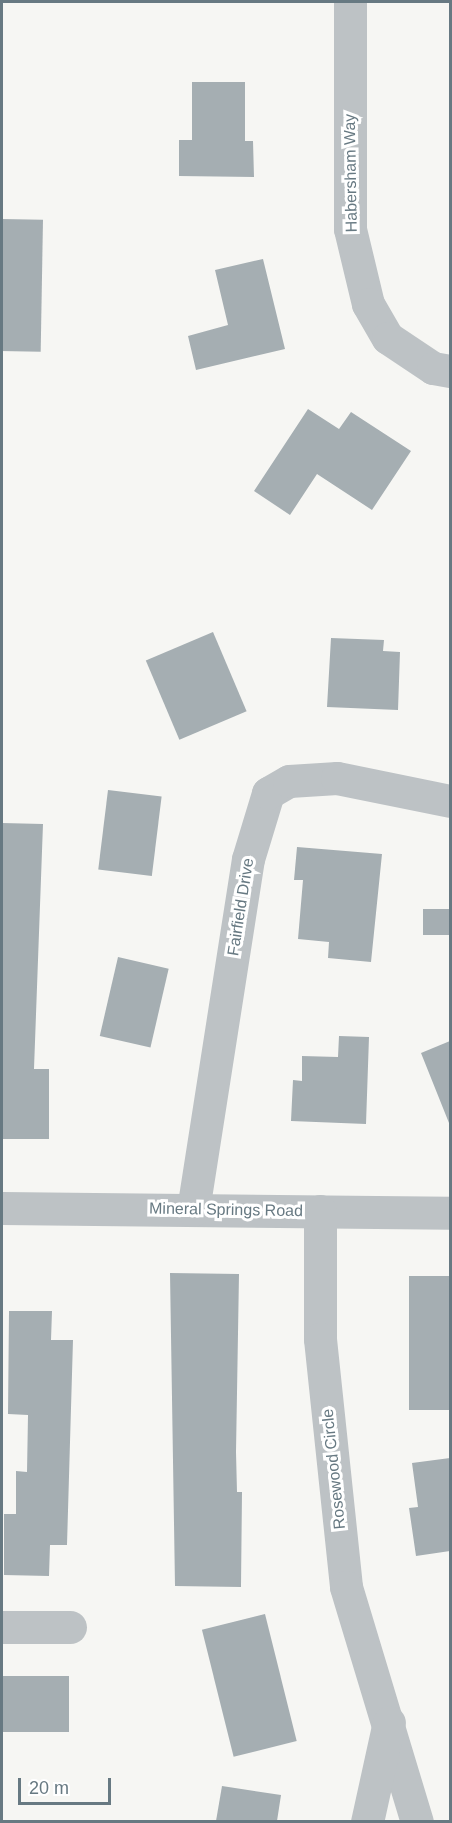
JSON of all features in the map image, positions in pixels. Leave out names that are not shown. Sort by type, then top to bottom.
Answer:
[{"type":"street","name":"Habersham Way","points":[[350,2],[350,229],[368,304],[388,338],[433,368],[450,371]]},
{"type":"street","name":"Fairfield Drive","points":[[193,1210],[248,859],[268,793],[289,781],[337,778],[450,801]]},
{"type":"street","name":"Mineral Springs Road","points":[[2,1208],[450,1213]]},
{"type":"street","name":"Rosewood Circle","points":[[320,1211],[320,1339],[346,1587],[389,1720],[417,1821]]},
{"type":"street","points":[[2,1627],[70,1627]]},
{"type":"street","points":[[367,1821],[389,1720]]},
{"type":"building","points":[[192,82],[245,82],[245,141],[253,141],[254,177],[179,176],[179,140],[192,140]]},
{"type":"building","points":[[2,219],[43,220],[41,352],[2,351]]},
{"type":"building","points":[[263,259],[285,349],[196,370],[188,336],[228,325],[215,270]]},
{"type":"building","points":[[308,409],[339,429],[351,412],[411,451],[372,510],[317,474],[290,515],[254,491]]},
{"type":"building","points":[[213,632],[247,711],[179,740],[146,661]]},
{"type":"building","points":[[331,638],[384,640],[383,651],[400,652],[398,710],[327,707]]},
{"type":"building","points":[[108,790],[162,797],[152,876],[98,869]]},
{"type":"building","points":[[2,823],[43,824],[34,1069],[49,1069],[49,1139],[2,1139]]},
{"type":"building","points":[[297,847],[382,854],[371,962],[328,958],[329,942],[298,939],[303,880],[294,880]]},
{"type":"building","points":[[423,909],[450,909],[450,935],[423,935]]},
{"type":"building","points":[[118,957],[169,969],[150,1048],[100,1036]]},
{"type":"building","points":[[339,1036],[369,1037],[366,1124],[291,1121],[293,1080],[302,1081],[302,1056],[338,1057]]},
{"type":"building","points":[[450,1041],[450,1123],[449,1123],[421,1053]]},
{"type":"building","points":[[170,1273],[239,1274],[236,1452],[237,1492],[242,1492],[241,1587],[175,1586]]},
{"type":"building","points":[[409,1276],[450,1276],[450,1410],[409,1410]]},
{"type":"building","points":[[9,1311],[52,1311],[51,1340],[73,1340],[67,1545],[50,1545],[49,1576],[4,1575],[4,1514],[16,1514],[16,1471],[27,1472],[28,1415],[8,1414]]},
{"type":"building","points":[[450,1458],[450,1551],[416,1556],[409,1508],[418,1507],[412,1463]]},
{"type":"building","points":[[265,1614],[297,1741],[234,1757],[202,1630]]},
{"type":"building","points":[[2,1676],[69,1676],[69,1732],[2,1732]]},
{"type":"building","points":[[222,1786],[281,1795],[277,1821],[216,1821]]}]
